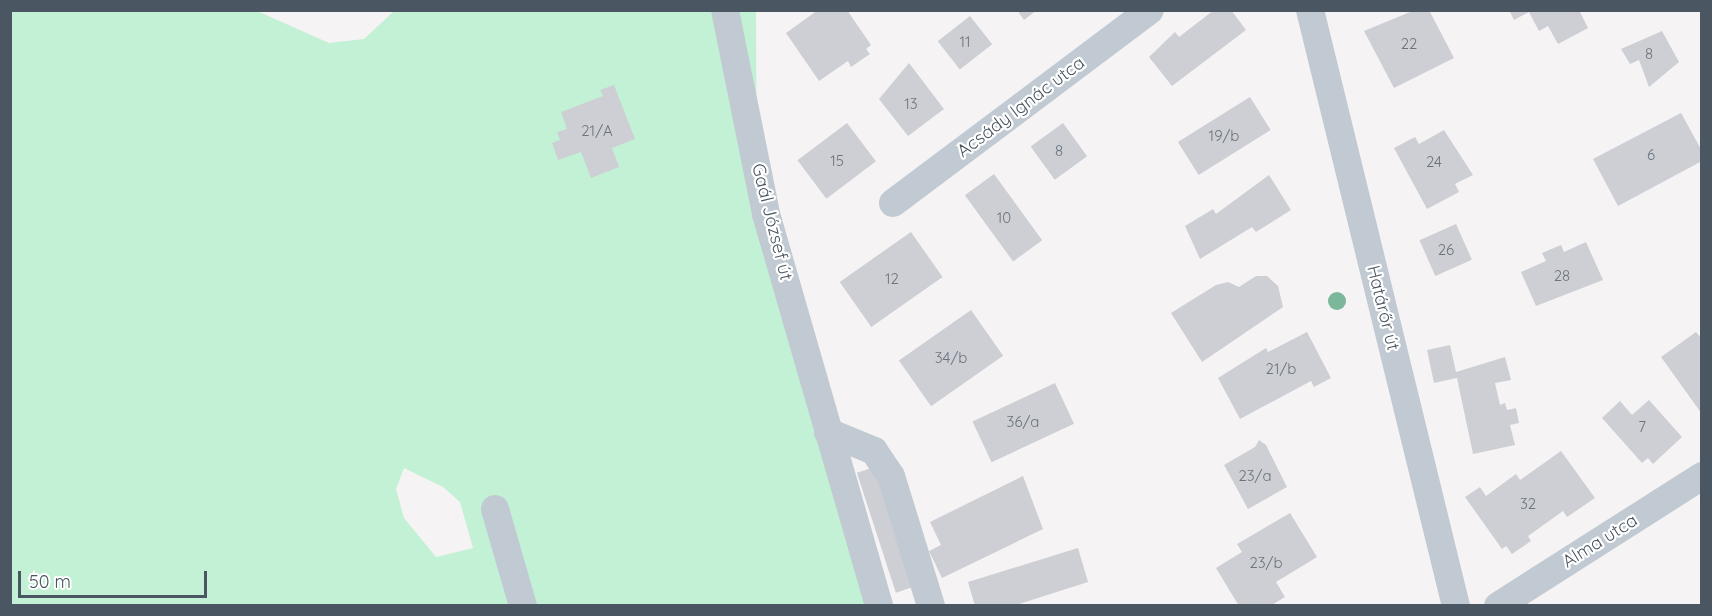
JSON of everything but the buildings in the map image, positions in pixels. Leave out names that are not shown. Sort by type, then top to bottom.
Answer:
[{"type":"street","name":"Gaál József út","points":[[725,10],[766,214],[879,606]]},
{"type":"street","name":"Acsády Ignác utca","points":[[893,203],[1150,10]]},
{"type":"street","name":"Határőr út","points":[[1311,10],[1456,606]]},
{"type":"street","points":[[828,432],[874,451],[891,476],[931,606]]},
{"type":"street","name":"Alma utca","points":[[1498,606],[1701,476]]},
{"type":"street","points":[[495,509],[523,606]]},
{"type":"green space","points":[[10,11],[257,11],[329,43],[364,39],[394,11],[756,11],[757,217],[868,605],[11,605]],"holes":[[[404,468],[443,487],[460,502],[473,548],[436,557],[404,518],[396,489]]]}]
